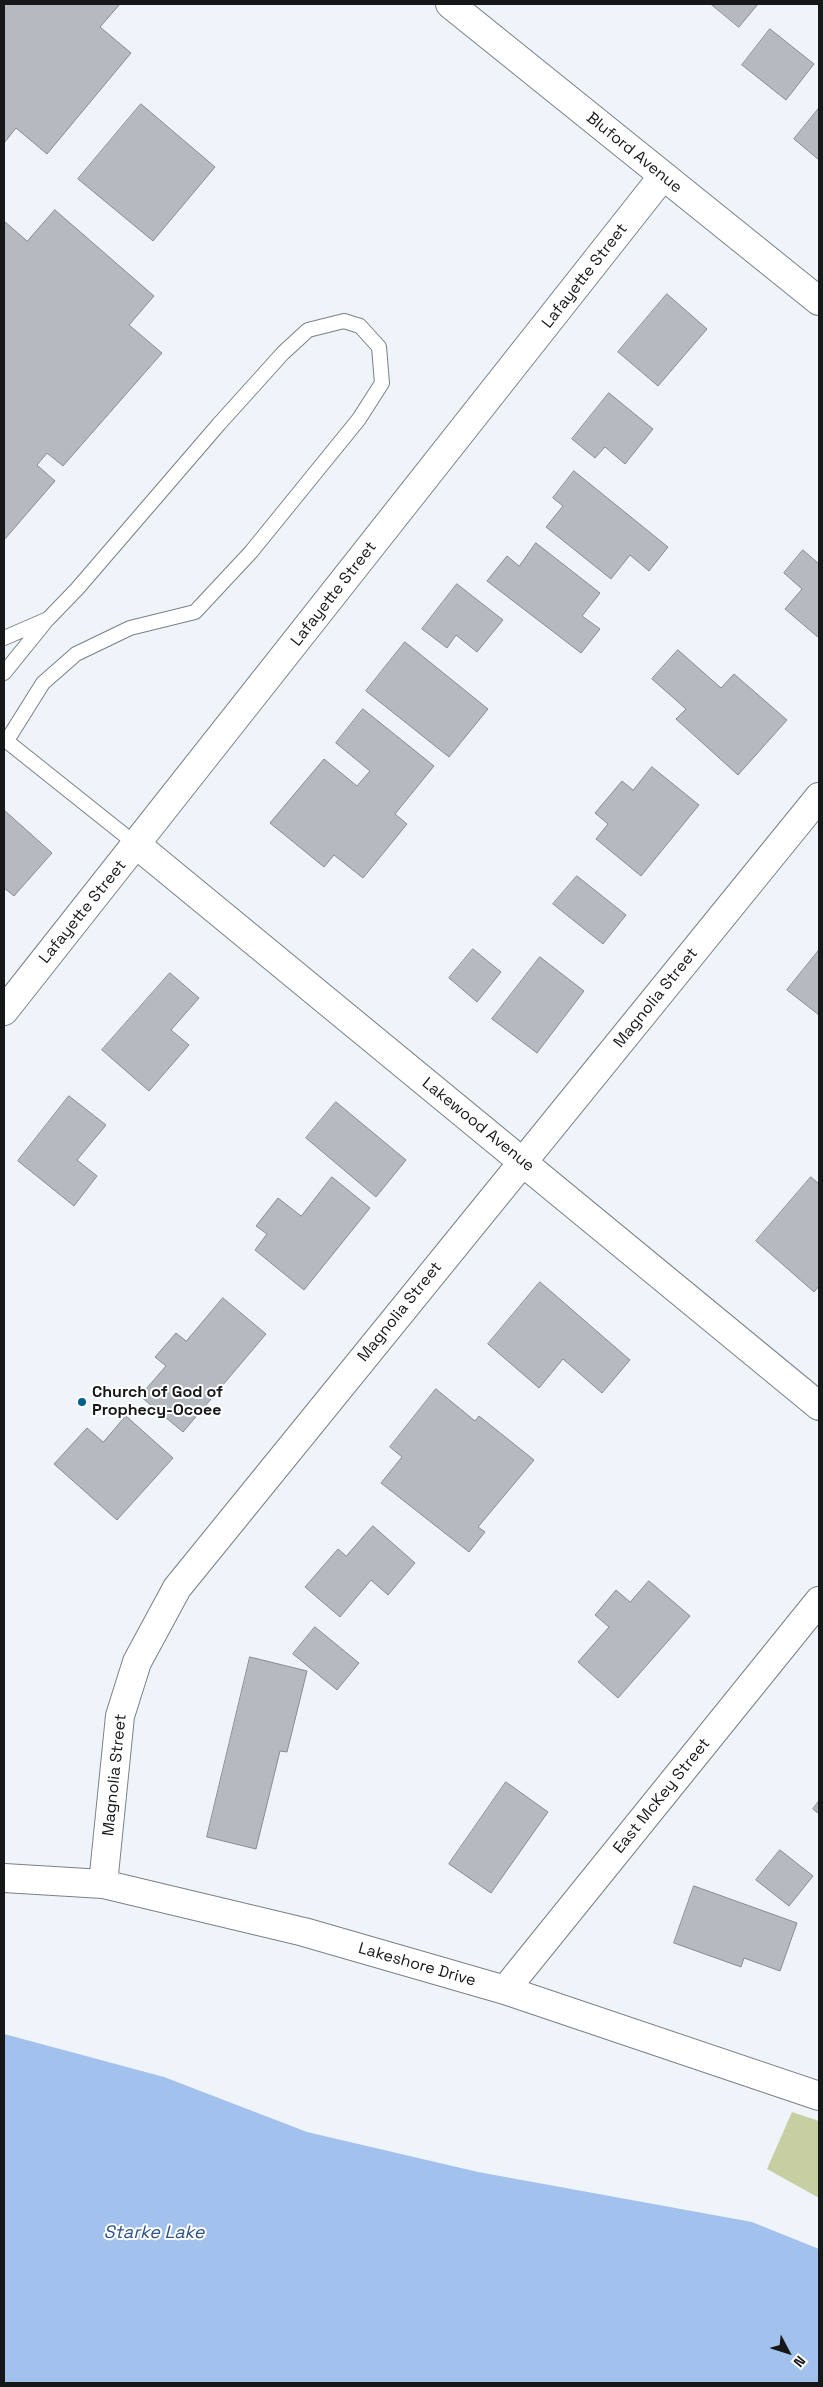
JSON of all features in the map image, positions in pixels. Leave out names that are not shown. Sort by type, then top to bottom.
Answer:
[{"type":"street","name":"Bluford Avenue","points":[[450,4],[819,301]]},
{"type":"street","name":"Lafayette Street","points":[[4,1011],[663,176]]},
{"type":"street","name":"Magnolia Street","points":[[103,1884],[120,1716],[137,1662],[177,1588],[819,797]]},
{"type":"street","name":"Lakewood Avenue","points":[[137,844],[819,1406]]},
{"type":"street","name":"East McKey Street","points":[[505,1990],[819,1601]]},
{"type":"street","name":"Lakeshore Drive","points":[[4,1878],[103,1884],[304,1932],[505,1990],[819,2096]]},
{"type":"lane","points":[[4,673],[48,619],[77,589],[283,353],[308,330],[344,321],[360,326],[379,347],[382,383],[359,418],[251,552],[195,612],[130,628],[76,654],[43,683],[4,738],[137,844]]},
{"type":"lane","points":[[4,638],[48,619]]},
{"type":"green space","points":[[792,2112],[819,2121],[819,2198],[767,2169]]},
{"type":"water","name":"Starke Lake","points":[[4,2034],[164,2077],[307,2132],[478,2172],[752,2222],[819,2249],[819,2383],[4,2383]]},
{"type":"building","points":[[4,4],[120,4],[100,27],[131,53],[47,154],[16,128],[4,143]]},
{"type":"building","points":[[711,4],[758,4],[739,27]]},
{"type":"building","points":[[770,29],[814,64],[786,100],[742,65]]},
{"type":"building","points":[[141,104],[215,167],[153,241],[78,179]]},
{"type":"building","points":[[819,108],[819,160],[794,139]]},
{"type":"building","points":[[55,210],[154,296],[129,325],[162,353],[63,466],[47,453],[37,465],[55,481],[4,540],[4,221],[27,241]]},
{"type":"building","points":[[667,294],[707,329],[658,386],[618,352]]},
{"type":"building","points":[[609,393],[653,429],[625,464],[605,447],[595,458],[572,439]]},
{"type":"building","points":[[574,471],[668,547],[649,571],[630,555],[611,579],[546,527],[563,506],[553,498]]},
{"type":"building","points":[[536,543],[600,593],[582,616],[600,629],[581,653],[487,581],[507,556],[519,566]]},
{"type":"building","points":[[803,550],[819,564],[819,638],[785,609],[802,589],[784,573]]},
{"type":"building","points":[[457,584],[503,620],[477,652],[456,635],[447,648],[422,629]]},
{"type":"building","points":[[405,642],[488,709],[449,757],[366,691]]},
{"type":"building","points":[[678,650],[721,688],[734,674],[787,720],[738,775],[676,719],[686,709],[652,679]]},
{"type":"building","points":[[363,709],[434,766],[395,814],[407,824],[363,878],[334,855],[324,867],[270,823],[324,759],[357,786],[370,771],[336,743]]},
{"type":"building","points":[[652,767],[699,805],[641,876],[596,839],[608,824],[595,813],[622,781],[633,790]]},
{"type":"building","points":[[4,810],[52,853],[14,896],[4,888]]},
{"type":"building","points":[[577,876],[626,915],[603,944],[553,904]]},
{"type":"building","points":[[473,949],[501,972],[477,1002],[449,978]]},
{"type":"building","points":[[819,950],[819,1015],[787,990]]},
{"type":"building","points":[[540,957],[584,991],[537,1053],[492,1019]]},
{"type":"building","points":[[170,973],[199,998],[171,1030],[189,1045],[149,1091],[102,1050]]},
{"type":"building","points":[[69,1096],[106,1125],[77,1160],[97,1176],[74,1206],[18,1161]]},
{"type":"building","points":[[336,1102],[406,1160],[376,1197],[306,1138]]},
{"type":"building","points":[[332,1177],[370,1208],[304,1290],[255,1250],[267,1234],[256,1226],[278,1198],[301,1216]]},
{"type":"building","points":[[811,1177],[819,1184],[819,1286],[814,1292],[756,1241]]},
{"type":"building","points":[[540,1282],[630,1360],[602,1393],[563,1359],[539,1388],[488,1344]]},
{"type":"building","points":[[223,1298],[266,1334],[183,1432],[140,1396],[166,1366],[155,1357],[176,1333],[186,1341]]},
{"type":"building","points":[[436,1389],[475,1421],[479,1416],[534,1460],[478,1527],[485,1532],[469,1552],[381,1483],[402,1457],[390,1447]]},
{"type":"building","points":[[126,1416],[173,1458],[117,1520],[54,1464],[87,1428],[103,1442]]},
{"type":"building","points":[[373,1526],[415,1563],[388,1595],[371,1580],[340,1617],[305,1587],[338,1549],[346,1556]]},
{"type":"building","points":[[649,1581],[690,1616],[618,1698],[578,1662],[609,1627],[595,1615],[616,1590],[630,1602]]},
{"type":"building","points":[[315,1627],[359,1663],[337,1690],[293,1654]]},
{"type":"building","points":[[250,1657],[307,1671],[287,1752],[280,1751],[256,1849],[207,1837]]},
{"type":"building","points":[[506,1782],[548,1812],[491,1893],[449,1864]]},
{"type":"building","points":[[819,1801],[819,1814],[813,1809]]},
{"type":"building","points":[[780,1850],[813,1876],[789,1906],[756,1880]]},
{"type":"building","points":[[694,1886],[797,1923],[780,1971],[744,1958],[741,1967],[674,1943]]},
{"type":"place","name":"Church of God of Prophecy-Ocoee","points":[[82,1402]]}]
